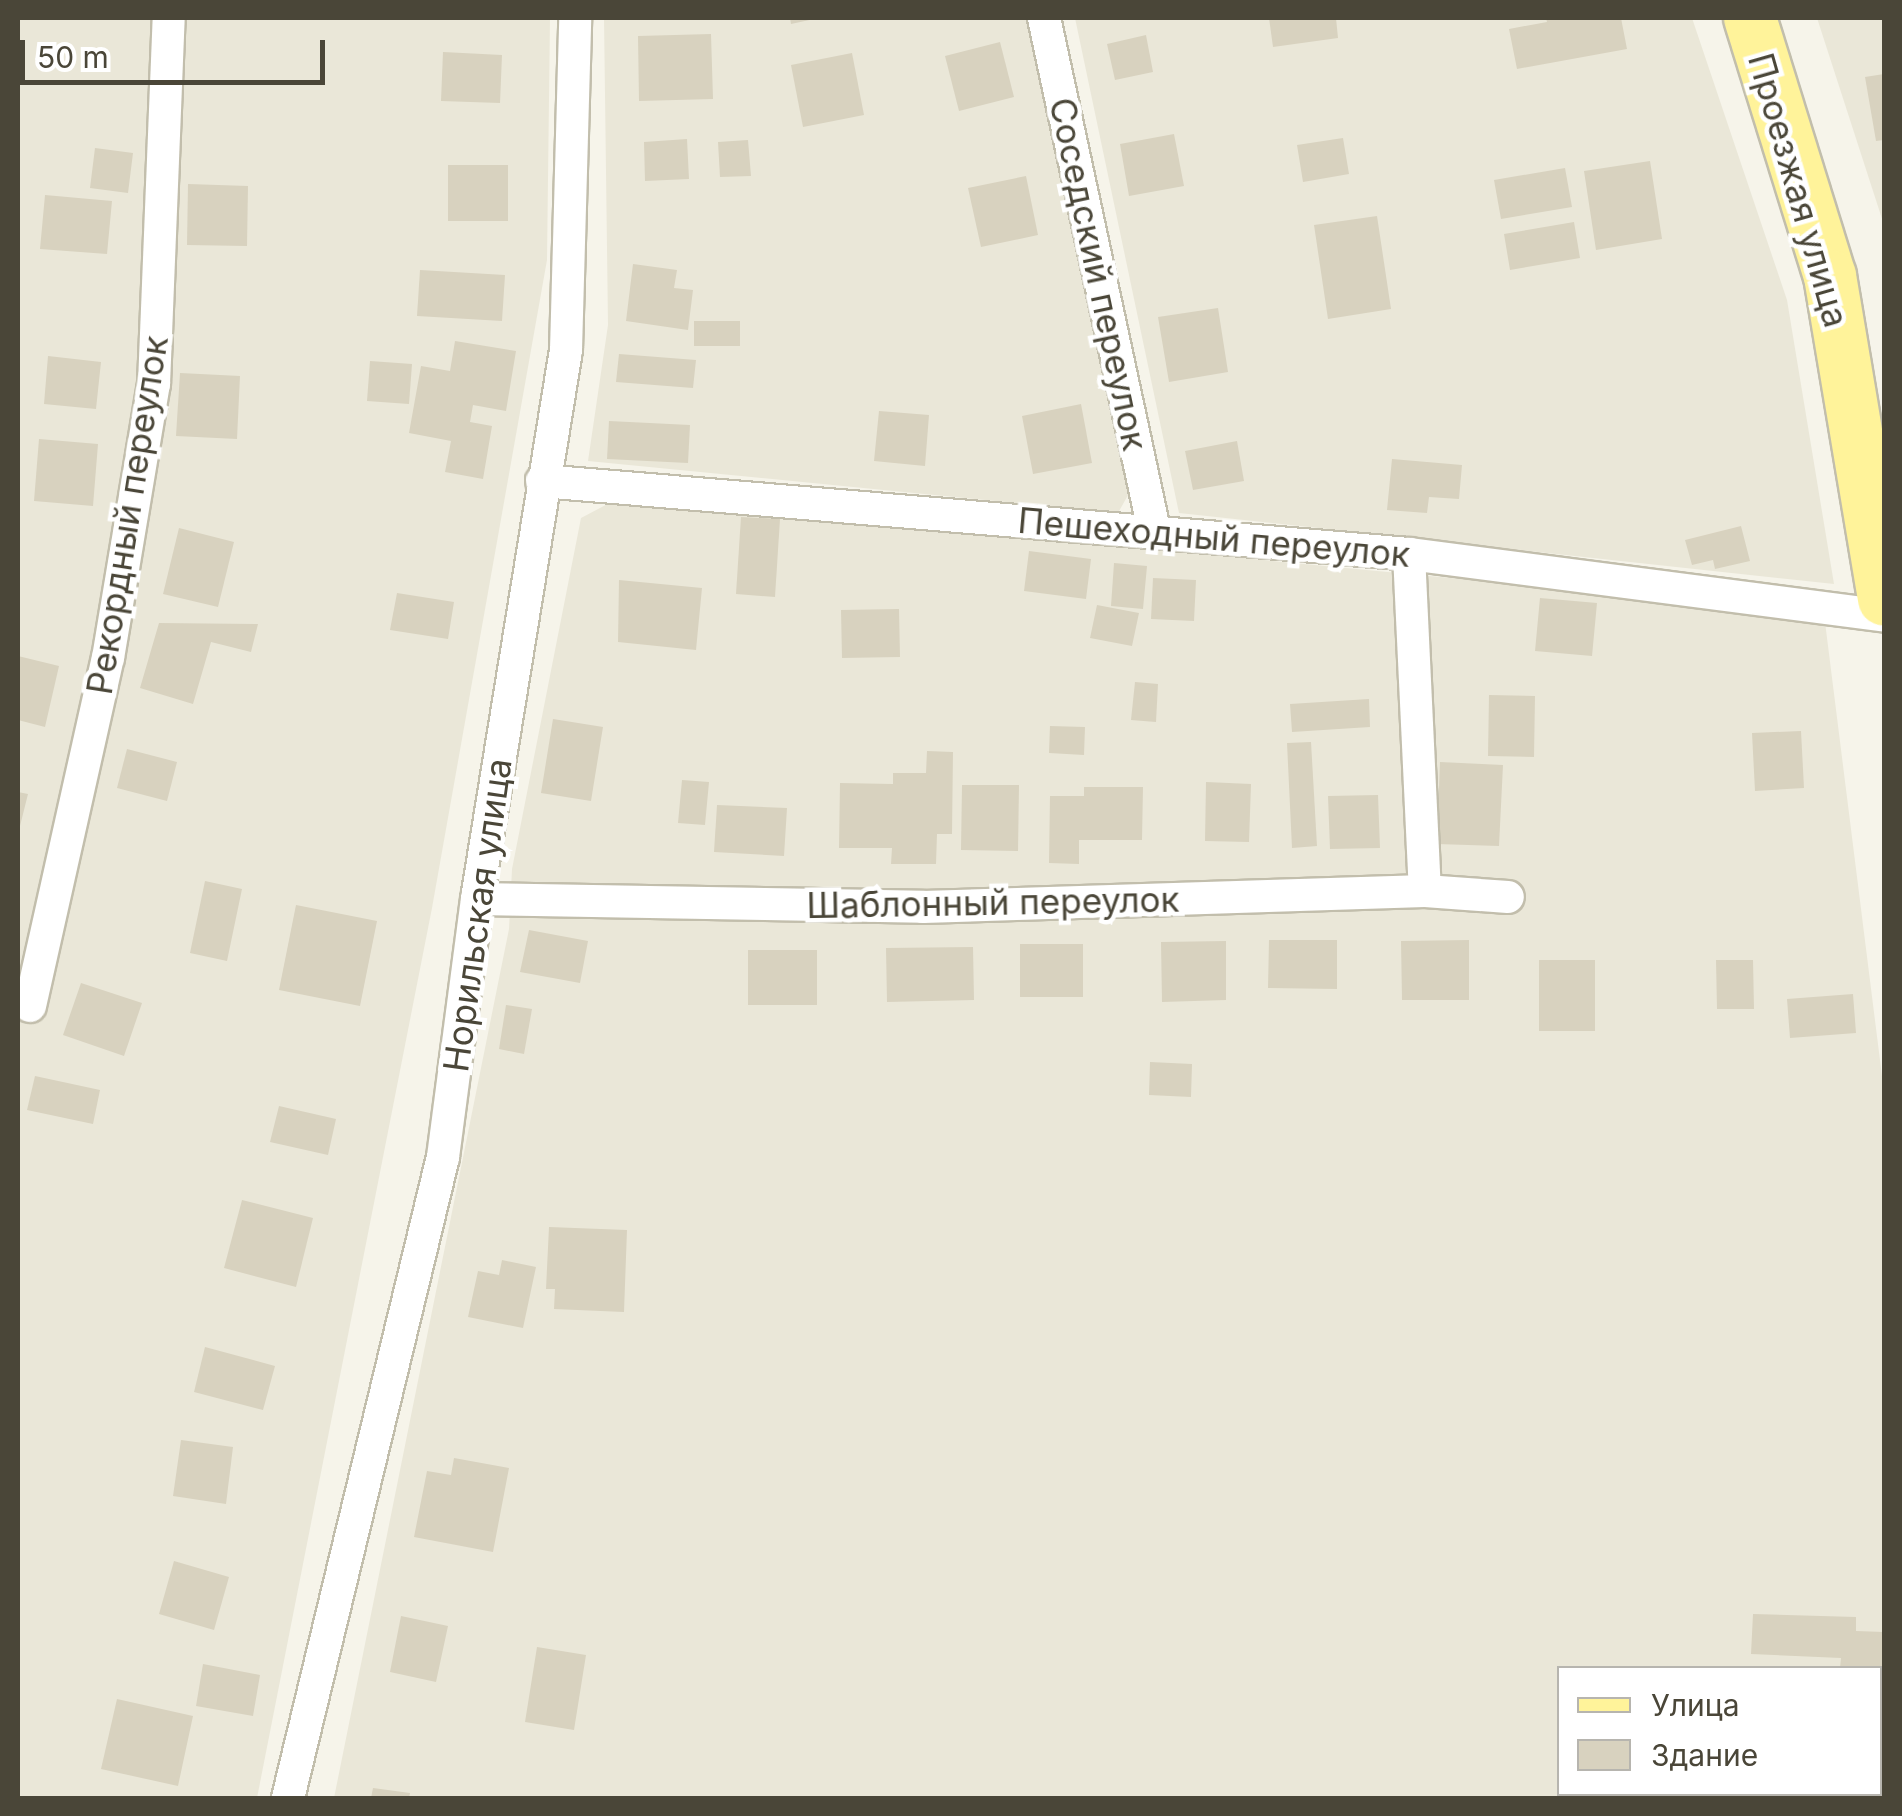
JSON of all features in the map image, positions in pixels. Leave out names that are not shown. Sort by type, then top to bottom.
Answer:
[{"type":"main road","name":"Проезжая улица","points":[[1750,18],[1830,276],[1884,600]]},
{"type":"street","name":"Рекордный переулок","points":[[30,1006],[108,658],[154,384],[168,18]]},
{"type":"street","name":"Норильская улица","points":[[288,1798],[443,1158],[477,899],[566,350],[575,18]]},
{"type":"street","name":"Соседский переулок","points":[[1044,18],[1154,530]]},
{"type":"street","name":"Пешеходный переулок","points":[[542,481],[1409,554],[1884,616]]},
{"type":"street","points":[[1409,554],[1425,891]]},
{"type":"street","name":"Шаблонный переулок","points":[[477,899],[923,907],[1425,891],[1508,897]]},
{"type":"shaded area","points":[[18,18],[550,18],[547,260],[432,908],[257,1798],[18,1798]]},
{"type":"shaded area","points":[[604,18],[1030,18],[1132,488],[1118,513],[588,461],[608,325]]},
{"type":"shaded area","points":[[1075,18],[1692,18],[1787,300],[1834,584],[1179,513]]},
{"type":"shaded area","points":[[1817,18],[1884,18],[1884,225]]},
{"type":"shaded area","points":[[619,498],[1824,614],[1884,1092],[1884,1798],[334,1798],[509,929],[512,869],[581,518]]},
{"type":"building","points":[[790,18],[814,18],[814,19],[791,24]]},
{"type":"building","points":[[1269,18],[1336,18],[1338,38],[1273,47]]},
{"type":"building","points":[[1546,18],[1621,18],[1627,49],[1517,69],[1509,29],[1547,22]]},
{"type":"building","points":[[711,34],[713,99],[639,101],[638,36]]},
{"type":"building","points":[[1146,35],[1153,72],[1115,80],[1107,44]]},
{"type":"building","points":[[1000,42],[1014,97],[959,111],[945,56]]},
{"type":"building","points":[[443,52],[502,55],[500,103],[441,101]]},
{"type":"building","points":[[852,53],[864,115],[803,127],[791,65]]},
{"type":"building","points":[[1884,74],[1884,140],[1876,141],[1865,77]]},
{"type":"building","points":[[1174,134],[1184,186],[1129,196],[1120,144]]},
{"type":"building","points":[[1343,138],[1349,174],[1303,182],[1297,145]]},
{"type":"building","points":[[687,139],[689,179],[645,181],[644,142]]},
{"type":"building","points":[[748,140],[751,176],[720,177],[718,142]]},
{"type":"building","points":[[95,148],[133,153],[128,193],[90,188]]},
{"type":"building","points":[[1650,161],[1662,239],[1596,250],[1584,171]]},
{"type":"building","points":[[448,165],[508,165],[508,221],[448,221]]},
{"type":"building","points":[[1565,168],[1572,207],[1501,219],[1494,180]]},
{"type":"building","points":[[1026,176],[1038,235],[981,247],[968,188]]},
{"type":"building","points":[[188,184],[248,186],[247,246],[187,245]]},
{"type":"building","points":[[45,195],[112,201],[107,254],[40,249]]},
{"type":"building","points":[[1377,216],[1391,309],[1328,319],[1314,225]]},
{"type":"building","points":[[1574,222],[1580,258],[1510,270],[1504,234]]},
{"type":"building","points":[[633,264],[677,270],[674,288],[693,290],[688,330],[626,321]]},
{"type":"building","points":[[420,270],[505,275],[502,321],[417,316]]},
{"type":"building","points":[[1218,308],[1228,372],[1169,382],[1158,317]]},
{"type":"building","points":[[694,321],[740,321],[740,346],[694,346]]},
{"type":"building","points":[[455,341],[516,351],[506,411],[473,405],[470,422],[492,426],[483,479],[445,472],[451,441],[409,433],[421,366],[450,371]]},
{"type":"building","points":[[619,354],[696,360],[693,388],[616,382]]},
{"type":"building","points":[[48,356],[101,362],[96,409],[44,404]]},
{"type":"building","points":[[370,361],[412,364],[409,404],[367,401]]},
{"type":"building","points":[[180,373],[240,376],[237,439],[176,436]]},
{"type":"building","points":[[1081,404],[1092,463],[1033,474],[1022,416]]},
{"type":"building","points":[[879,411],[929,415],[925,466],[874,461]]},
{"type":"building","points":[[609,421],[690,425],[688,463],[607,459]]},
{"type":"building","points":[[39,439],[98,444],[93,506],[34,501]]},
{"type":"building","points":[[1237,441],[1244,481],[1193,490],[1185,451]]},
{"type":"building","points":[[1392,459],[1462,465],[1459,499],[1429,497],[1427,513],[1387,510]]},
{"type":"building","points":[[741,517],[780,519],[775,597],[736,594]]},
{"type":"building","points":[[1741,526],[1750,561],[1715,569],[1713,560],[1692,565],[1685,540]]},
{"type":"building","points":[[179,528],[234,542],[218,607],[163,594]]},
{"type":"building","points":[[1029,551],[1091,559],[1086,599],[1024,591]]},
{"type":"building","points":[[1114,563],[1147,566],[1143,609],[1111,606]]},
{"type":"building","points":[[1153,578],[1196,580],[1194,621],[1151,619]]},
{"type":"building","points":[[619,580],[702,588],[696,650],[618,642]]},
{"type":"building","points":[[397,593],[454,602],[448,639],[390,630]]},
{"type":"building","points":[[1540,598],[1597,603],[1592,656],[1535,651]]},
{"type":"building","points":[[1097,605],[1139,613],[1132,646],[1090,638]]},
{"type":"building","points":[[899,609],[900,657],[842,658],[841,610]]},
{"type":"building","points":[[159,623],[258,624],[251,652],[211,642],[193,704],[140,688]]},
{"type":"building","points":[[18,656],[59,666],[45,727],[18,720]]},
{"type":"building","points":[[1135,682],[1158,684],[1156,722],[1131,720]]},
{"type":"building","points":[[1489,695],[1535,696],[1534,757],[1488,756]]},
{"type":"building","points":[[1369,699],[1370,727],[1292,732],[1290,704]]},
{"type":"building","points":[[553,719],[603,727],[591,801],[541,793]]},
{"type":"building","points":[[1050,726],[1085,727],[1084,755],[1049,753]]},
{"type":"building","points":[[1801,731],[1804,788],[1755,791],[1752,733]]},
{"type":"building","points":[[1311,742],[1317,846],[1292,848],[1287,743]]},
{"type":"building","points":[[127,749],[177,762],[167,801],[117,788]]},
{"type":"building","points":[[927,751],[953,752],[952,834],[937,834],[936,864],[891,864],[892,848],[839,848],[840,783],[893,784],[893,773],[926,773]]},
{"type":"building","points":[[1440,762],[1503,765],[1499,846],[1437,844]]},
{"type":"building","points":[[682,780],[709,782],[705,825],[678,823]]},
{"type":"building","points":[[1206,782],[1251,784],[1249,842],[1205,841]]},
{"type":"building","points":[[962,785],[1019,785],[1018,851],[961,850]]},
{"type":"building","points":[[1084,787],[1143,787],[1142,840],[1079,840],[1079,864],[1049,863],[1050,796],[1084,796]]},
{"type":"building","points":[[18,792],[28,794],[19,830],[18,830]]},
{"type":"building","points":[[1378,795],[1380,848],[1330,849],[1328,796]]},
{"type":"building","points":[[717,805],[787,808],[784,856],[714,852]]},
{"type":"building","points":[[205,881],[242,889],[227,961],[190,953]]},
{"type":"building","points":[[296,905],[377,921],[360,1006],[279,990]]},
{"type":"building","points":[[529,930],[588,941],[580,983],[520,972]]},
{"type":"building","points":[[1269,940],[1337,940],[1337,989],[1268,988]]},
{"type":"building","points":[[1469,940],[1469,1000],[1402,1000],[1401,941]]},
{"type":"building","points":[[1226,941],[1226,1000],[1162,1002],[1161,942]]},
{"type":"building","points":[[1020,944],[1083,944],[1083,997],[1020,997]]},
{"type":"building","points":[[973,947],[974,1000],[887,1002],[886,948]]},
{"type":"building","points":[[748,950],[817,950],[817,1005],[748,1005]]},
{"type":"building","points":[[1539,960],[1595,960],[1595,1031],[1539,1031]]},
{"type":"building","points":[[1716,960],[1753,960],[1754,1009],[1717,1009]]},
{"type":"building","points":[[81,983],[142,1003],[124,1056],[63,1035]]},
{"type":"building","points":[[1853,994],[1856,1033],[1790,1038],[1787,999]]},
{"type":"building","points":[[506,1005],[532,1009],[524,1054],[499,1049]]},
{"type":"building","points":[[1150,1062],[1192,1064],[1191,1097],[1149,1095]]},
{"type":"building","points":[[35,1076],[100,1090],[93,1124],[27,1110]]},
{"type":"building","points":[[279,1106],[336,1119],[328,1155],[270,1142]]},
{"type":"building","points":[[242,1200],[313,1218],[296,1287],[224,1268]]},
{"type":"building","points":[[549,1227],[627,1230],[624,1312],[554,1309],[555,1289],[546,1289]]},
{"type":"building","points":[[502,1260],[536,1267],[523,1328],[468,1317],[478,1271],[499,1275]]},
{"type":"building","points":[[205,1347],[275,1366],[263,1410],[194,1392]]},
{"type":"building","points":[[181,1440],[233,1447],[226,1504],[173,1496]]},
{"type":"building","points":[[454,1458],[509,1468],[493,1552],[414,1537],[427,1471],[451,1475]]},
{"type":"building","points":[[174,1561],[229,1577],[214,1630],[159,1614]]},
{"type":"building","points":[[1753,1614],[1856,1617],[1856,1631],[1884,1632],[1884,1734],[1882,1666],[1840,1666],[1841,1658],[1751,1654]]},
{"type":"building","points":[[401,1616],[448,1626],[436,1682],[390,1672]]},
{"type":"building","points":[[537,1647],[586,1655],[574,1730],[525,1722]]},
{"type":"building","points":[[203,1664],[260,1675],[253,1716],[196,1706]]},
{"type":"building","points":[[117,1699],[193,1716],[178,1786],[101,1769]]},
{"type":"building","points":[[373,1788],[410,1793],[409,1798],[371,1798]]},
{"type":"building","points":[[1590,1796],[1644,1796],[1644,1798]]}]
